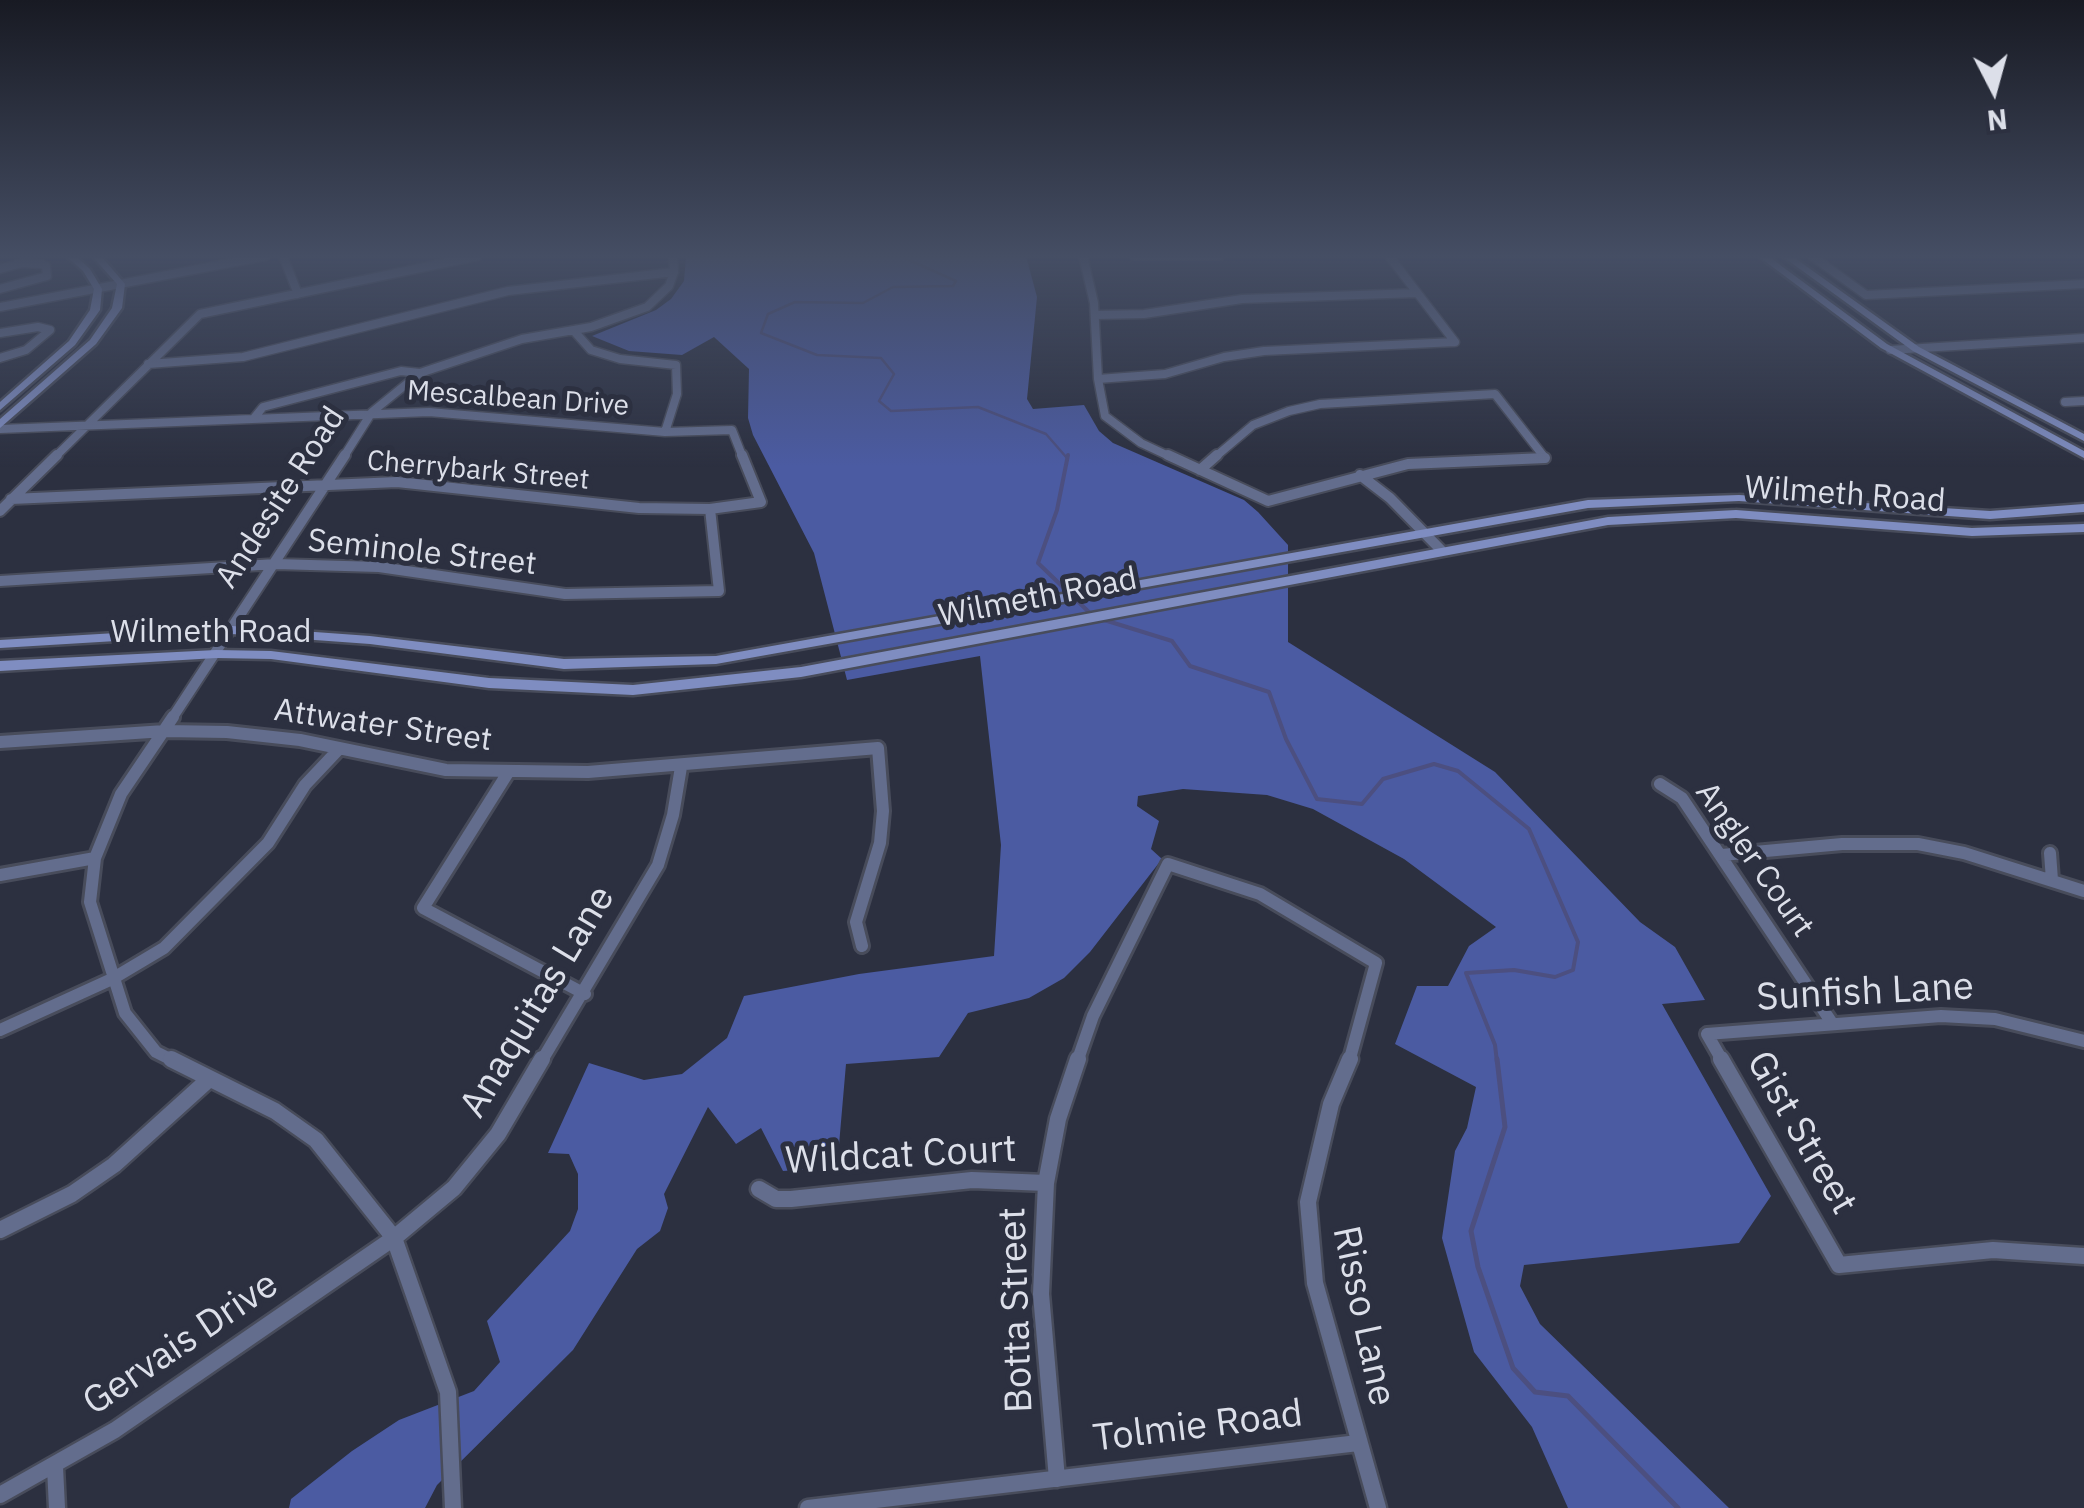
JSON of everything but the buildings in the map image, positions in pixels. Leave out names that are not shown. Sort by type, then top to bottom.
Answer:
[{"type":"street","points":[[0,407],[85,326]]},
{"type":"street","points":[[0,427],[93,342],[104,326]]},
{"type":"street","points":[[0,511],[187,326]]},
{"type":"street","points":[[148,364],[243,357],[368,326]]},
{"type":"street","name":"Andesite Road","points":[[453,1508],[448,1392],[394,1238],[316,1140],[274,1111],[156,1052],[125,1013],[90,902],[95,858],[121,794],[276,564],[372,412],[420,373],[479,350],[591,326]]},
{"type":"street","points":[[1096,326],[1098,379],[1105,416],[1117,429],[1200,470],[1268,501],[1380,468],[1545,458],[1495,394],[1320,404],[1290,410],[1253,426],[1200,470]]},
{"type":"street","points":[[1098,379],[1166,374],[1224,357],[1264,351],[1455,342],[1443,326]]},
{"type":"street","points":[[1858,326],[1890,350],[2084,455]]},
{"type":"street","points":[[1884,326],[1916,349],[2084,438]]},
{"type":"street","points":[[0,334],[50,330],[33,346],[5,357]]},
{"type":"street","points":[[574,332],[592,350],[620,359],[676,365],[676,394],[664,432]]},
{"type":"street","points":[[1890,350],[2084,338]]},
{"type":"street","points":[[254,418],[263,407],[401,371],[420,373]]},
{"type":"street","points":[[2065,402],[2084,401]]},
{"type":"street","name":"Mescalbean Drive","points":[[0,427],[372,412],[544,420],[664,432],[732,430],[761,502]]},
{"type":"street","points":[[1360,475],[1441,550]]},
{"type":"street","name":"Cherrybark Street","points":[[12,499],[397,482],[639,508],[710,508],[761,502]]},
{"type":"street","name":"Wilmeth Road","points":[[0,644],[232,630],[370,640],[564,664],[716,660],[1588,504],[1681,498],[1770,500],[1990,515],[2084,508]]},
{"type":"street","name":"Seminole Street","points":[[0,581],[276,564],[379,567],[564,594],[719,591],[710,508]]},
{"type":"street","name":"Wilmeth Road","points":[[0,666],[216,654],[333,661],[554,689],[633,690],[725,683],[1597,523],[1701,515],[1782,516],[1972,532],[2084,528]]},
{"type":"street","name":"Attwater Street","points":[[0,742],[164,731],[266,736],[446,770],[509,771],[681,768],[878,748],[882,827],[856,922],[862,946]]},
{"type":"street","points":[[0,1030],[112,979],[164,948],[268,843],[305,785],[339,750]]},
{"type":"street","name":"Anaquitas Lane","points":[[394,1238],[454,1188],[498,1134],[585,994],[658,865],[673,815],[681,768]]},
{"type":"street","points":[[509,771],[423,908],[585,994]]},
{"type":"street","name":"Angler Court","points":[[1660,784],[1682,798],[1832,1023]]},
{"type":"street","points":[[1722,856],[1842,844],[1918,844],[1964,853],[2084,891]]},
{"type":"street","points":[[2050,853],[2052,880]]},
{"type":"street","points":[[0,875],[95,858]]},
{"type":"street","name":"Risso Lane","points":[[1168,864],[1260,894],[1376,964],[1354,1050],[1330,1104],[1308,1202],[1315,1283],[1378,1508]]},
{"type":"street","name":"Botta Street","points":[[1057,1478],[1042,1294],[1046,1183],[1058,1118],[1093,1016],[1168,864]]},
{"type":"street","name":"Sunfish Lane","points":[[1707,1034],[1942,1016],[2043,1028],[2084,1040]]},
{"type":"street","name":"Gist Street","points":[[1707,1034],[1839,1265],[1993,1250],[2084,1256]]},
{"type":"street","points":[[0,1230],[72,1194],[114,1165],[207,1080]]},
{"type":"street","name":"Wildcat Court","points":[[759,1189],[776,1199],[791,1199],[972,1180],[1046,1183]]},
{"type":"street","name":"Gervais Drive","points":[[0,1494],[55,1467],[394,1238]]},
{"type":"street","name":"Tolmie Road","points":[[808,1508],[1358,1443]]},
{"type":"street","points":[[55,1467],[57,1508]]},
{"type":"shaded area","points":[[616,326],[1034,326],[1027,399],[1033,409],[1084,405],[1099,431],[1113,443],[1244,500],[1258,512],[1288,545],[1288,642],[1495,772],[1640,922],[1675,947],[1705,1000],[1662,1004],[1771,1196],[1739,1243],[1524,1265],[1520,1286],[1540,1324],[1729,1508],[1568,1508],[1532,1427],[1474,1352],[1442,1238],[1455,1151],[1467,1128],[1476,1087],[1395,1044],[1417,986],[1448,986],[1469,946],[1496,927],[1404,859],[1313,809],[1267,795],[1183,789],[1138,796],[1137,806],[1159,821],[1151,849],[1162,859],[1090,952],[1064,978],[1029,998],[968,1013],[939,1057],[846,1064],[837,1168],[783,1171],[761,1128],[736,1144],[708,1107],[664,1194],[668,1208],[660,1231],[637,1249],[573,1350],[437,1485],[425,1508],[289,1508],[291,1499],[352,1451],[399,1420],[474,1391],[500,1362],[487,1321],[570,1231],[578,1209],[578,1174],[569,1154],[548,1153],[589,1063],[644,1080],[682,1074],[727,1038],[744,996],[859,974],[994,956],[1001,845],[980,656],[847,680],[814,553],[753,435],[748,418],[749,369],[714,337],[682,355],[629,351],[592,336]]},
{"type":"waterway","points":[[763,326],[761,333],[817,355],[881,358],[894,374],[879,401],[891,411],[978,407],[1046,434],[1067,458]]},
{"type":"waterway","points":[[1068,455],[1057,510],[1038,563],[1093,616]]},
{"type":"waterway","points":[[1101,619],[1172,641],[1190,666],[1269,692],[1286,739],[1317,799],[1362,804],[1383,779],[1434,764],[1458,771],[1529,829],[1578,942],[1573,970],[1555,977],[1514,970],[1466,973],[1495,1045],[1497,1062]]},
{"type":"waterway","points":[[1497,1059],[1505,1127],[1471,1231],[1478,1267],[1513,1368],[1535,1392],[1568,1396],[1678,1508]]}]
